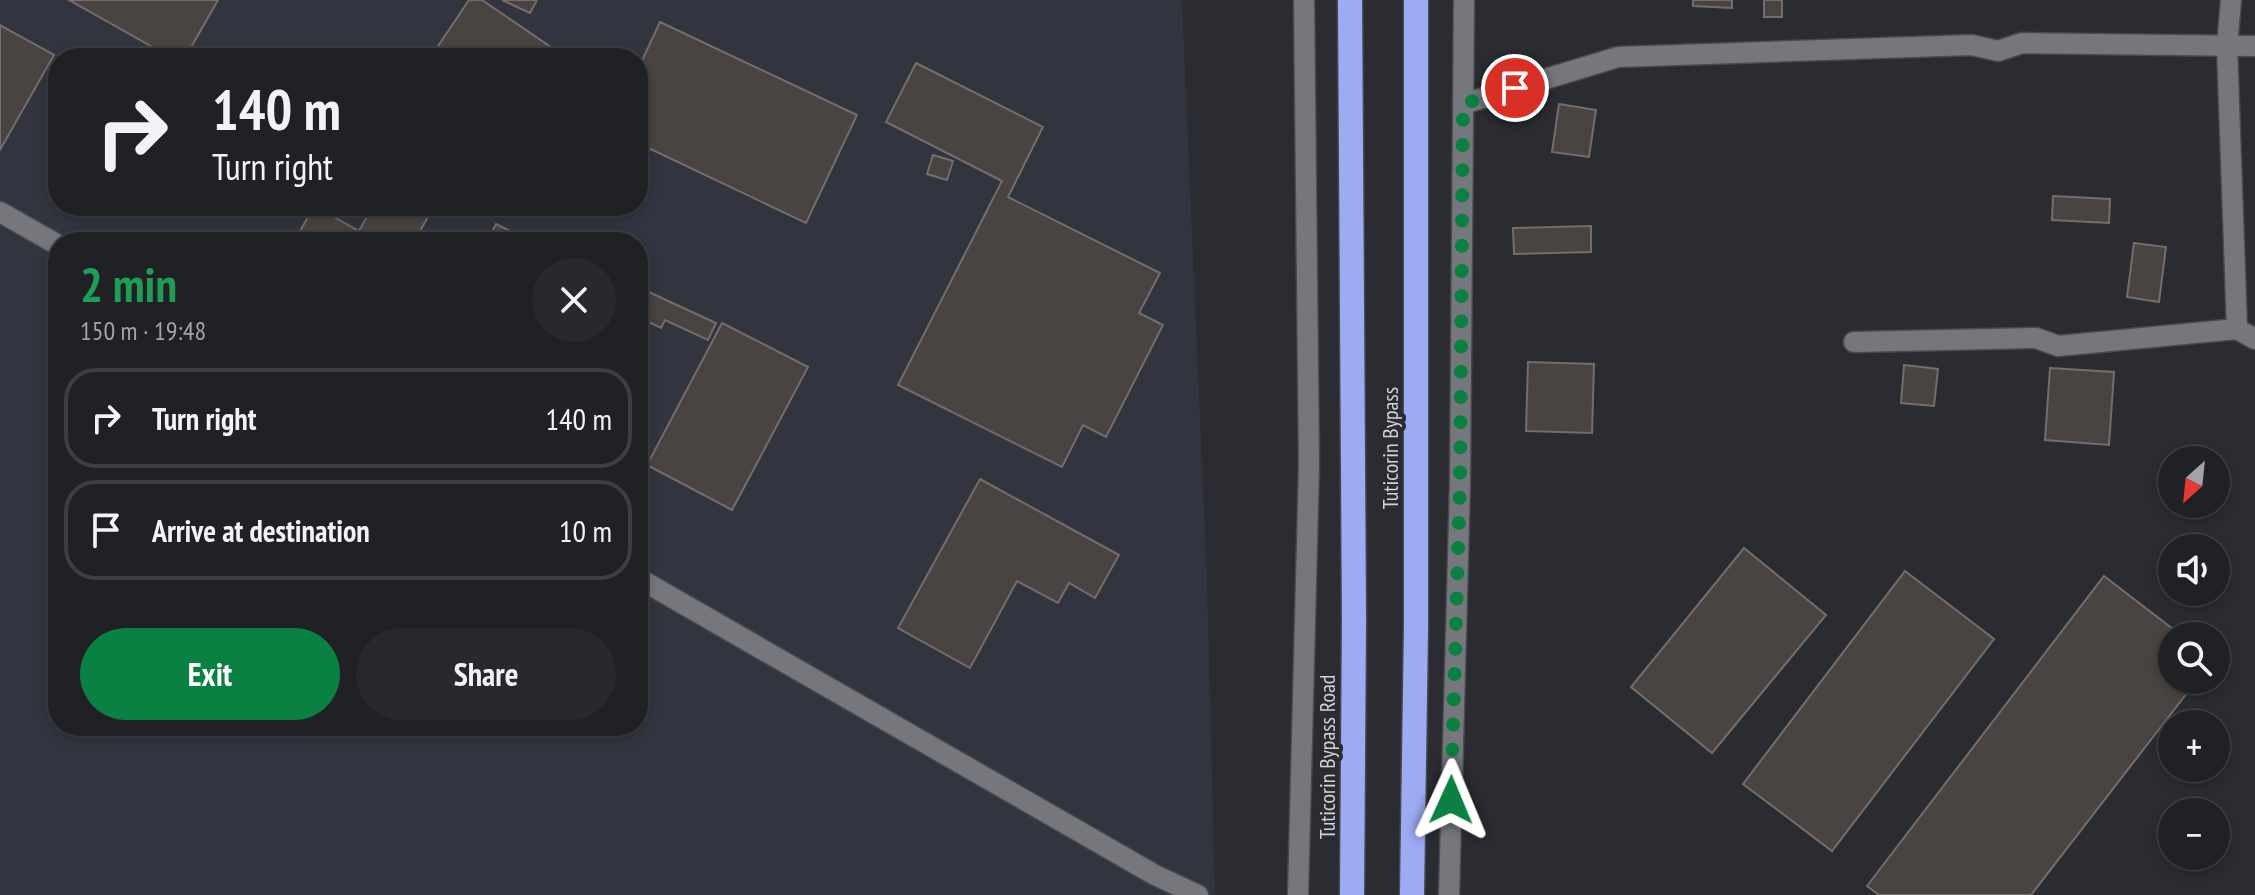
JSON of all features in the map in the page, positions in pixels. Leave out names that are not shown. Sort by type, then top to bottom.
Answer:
[{"type":"highway","name":"Tuticorin Bypass","points":[[1350,0],[1354,620]]},
{"type":"highway","name":"Tuticorin Bypass","points":[[1412,895],[1416,626],[1416,0]]},
{"type":"highway","name":"Tuticorin Bypass Road","points":[[1352,895],[1354,620]]},
{"type":"street","points":[[1298,895],[1309,464],[1304,0]]},
{"type":"street","points":[[1449,895],[1460,483],[1464,0]]},
{"type":"street","points":[[1854,342],[2036,338],[2058,346],[2246,334],[2227,47],[2231,0]]},
{"type":"street","points":[[1463,104],[1618,57],[1972,45],[1998,51],[2022,43],[2255,46]]},
{"type":"street","points":[[0,212],[48,239]]},
{"type":"street","points":[[648,584],[1155,875],[1198,895]]},
{"type":"shaded area","points":[[0,0],[1182,0],[1207,579],[1215,895],[0,895]]},
{"type":"building","points":[[69,0],[218,0],[191,48],[154,48]]},
{"type":"building","points":[[469,0],[482,0],[552,48],[437,48]]},
{"type":"building","points":[[502,0],[537,0],[530,13]]},
{"type":"building","points":[[1693,0],[1732,0],[1732,8],[1693,6]]},
{"type":"building","points":[[1764,0],[1782,0],[1782,17],[1764,17]]},
{"type":"building","points":[[660,22],[857,115],[806,223],[648,148],[648,48]]},
{"type":"building","points":[[0,25],[48,52],[48,66],[0,150]]},
{"type":"building","points":[[916,63],[1043,127],[1008,197],[1160,273],[1139,313],[1163,325],[1106,437],[1083,425],[1062,467],[898,385],[1002,181],[886,122]]},
{"type":"building","points":[[1559,104],[1596,110],[1589,157],[1552,152]]},
{"type":"building","points":[[933,155],[953,161],[947,180],[927,174]]},
{"type":"building","points":[[2053,196],[2110,199],[2109,223],[2052,220]]},
{"type":"building","points":[[308,216],[332,216],[359,231],[367,216],[428,216],[420,232],[300,231]]},
{"type":"building","points":[[496,224],[512,232],[492,232]]},
{"type":"building","points":[[1591,226],[1591,252],[1514,254],[1513,228]]},
{"type":"building","points":[[2134,243],[2166,247],[2159,302],[2127,297]]},
{"type":"building","points":[[648,292],[716,323],[708,340],[665,320],[661,328],[648,322]]},
{"type":"building","points":[[722,323],[808,367],[732,510],[648,463]]},
{"type":"building","points":[[1528,362],[1594,364],[1592,433],[1526,431]]},
{"type":"building","points":[[1904,365],[1938,369],[1934,406],[1901,403]]},
{"type":"building","points":[[2050,368],[2114,372],[2109,445],[2045,440]]},
{"type":"building","points":[[980,479],[1119,555],[1095,598],[1069,583],[1058,603],[1017,581],[970,668],[898,628]]},
{"type":"building","points":[[1744,548],[1826,615],[1712,753],[1631,687]]},
{"type":"building","points":[[1905,571],[1994,639],[1832,851],[1743,784]]},
{"type":"building","points":[[2104,576],[2164,622],[2158,622],[2158,694],[2186,694],[2174,710],[2158,710],[2158,731],[2031,895],[1879,895],[1867,886]]},
{"type":"route","points":[[1451,800],[1460,483],[1463,104],[1515,88]]}]
